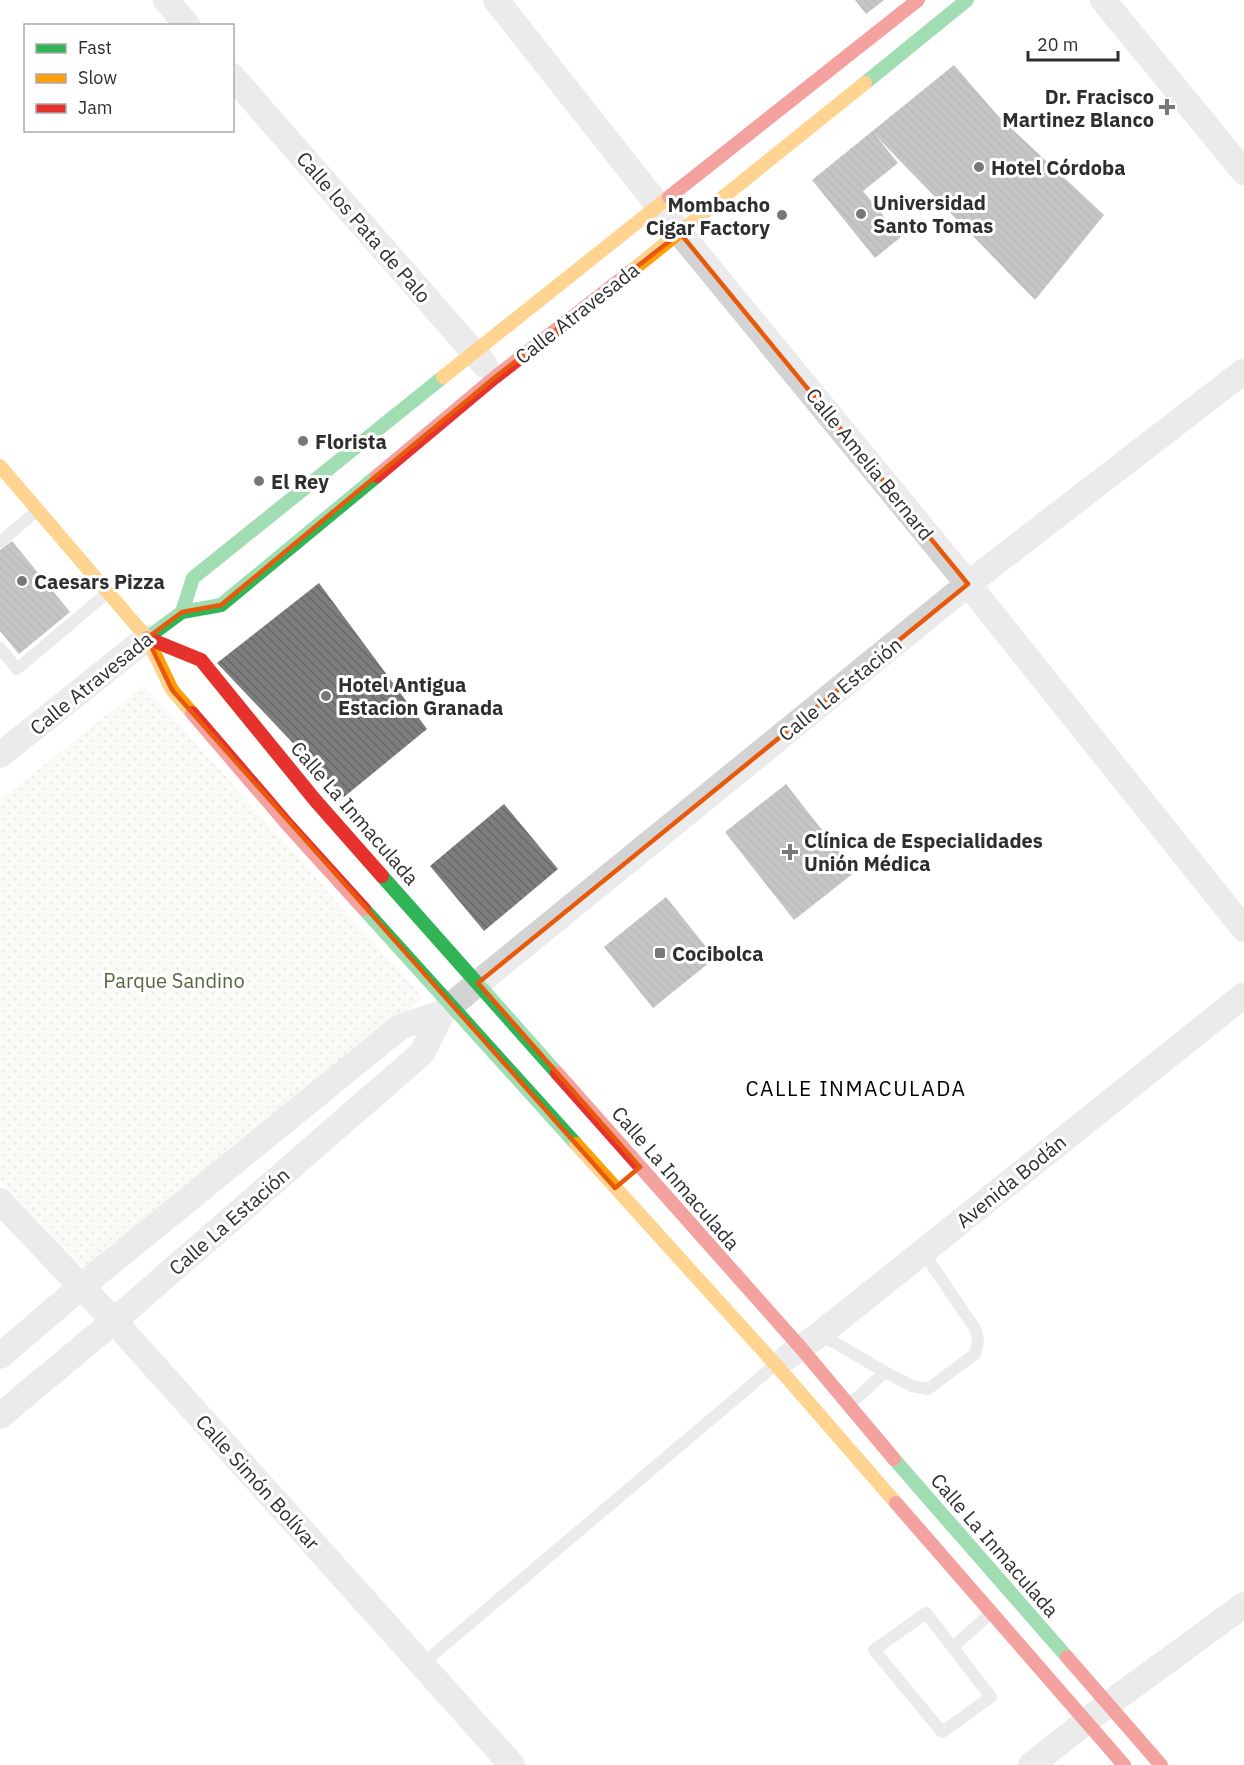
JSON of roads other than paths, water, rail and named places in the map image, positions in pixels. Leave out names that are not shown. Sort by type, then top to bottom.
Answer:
[{"type":"main road","name":"Calle Atravesada","points":[[147,638],[182,612],[221,605],[332,501],[680,233],[856,70],[918,0]]},
{"type":"main road","name":"Calle Atravesada","points":[[182,612],[193,578],[659,206],[856,70],[967,0]]},
{"type":"main road","name":"Calle La Inmaculada","points":[[0,466],[147,638],[172,690],[291,821],[446,1010],[810,1341],[848,1406],[1002,1604],[1086,1721],[1124,1765]]},
{"type":"main road","points":[[315,479],[332,501]]},
{"type":"main road","name":"Calle La Inmaculada","points":[[147,638],[201,660],[311,803],[478,983],[627,1177],[776,1365],[1002,1604],[1107,1705],[1161,1765]]},
{"type":"street","points":[[166,0],[186,24]]},
{"type":"street","name":"Calle Amelia Bernard","points":[[496,0],[680,233],[968,585],[1244,929]]},
{"type":"street","points":[[1103,0],[1244,172]]},
{"type":"street","name":"Calle los Pata de Palo","points":[[234,78],[474,352],[494,378]]},
{"type":"street","name":"Calle La Estación","points":[[0,1356],[82,1286],[400,1027],[446,1010],[968,585],[1244,371]]},
{"type":"street","name":"Calle Atravesada","points":[[0,755],[147,638]]},
{"type":"street","name":"Avenida Bodán","points":[[776,1365],[923,1252],[1244,995]]},
{"type":"street","name":"Calle La Estación","points":[[0,1416],[114,1321],[422,1053],[446,1010]]},
{"type":"street","name":"Calle Simón Bolívar","points":[[0,1201],[114,1321],[512,1765]]},
{"type":"street","points":[[1031,1765],[1107,1705],[1244,1605]]},
{"type":"lane","points":[[0,542],[38,510]]},
{"type":"lane","points":[[0,648],[17,669],[108,592]]},
{"type":"lane","points":[[810,1341],[885,1372],[912,1386],[928,1389],[975,1354],[978,1342],[976,1330],[923,1252]]},
{"type":"lane","points":[[421,1665],[776,1365]]},
{"type":"lane","points":[[848,1406],[885,1372]]},
{"type":"lane","points":[[954,1646],[1002,1604]]},
{"type":"lane","points":[[926,1613],[954,1646],[992,1697],[942,1732],[874,1650],[926,1613]]},
{"type":"place","name":"Dr. Fracisco Martinez Blanco","points":[[1167,107]]},
{"type":"place","name":"Hotel Córdoba","points":[[979,167]]},
{"type":"place","name":"Universidad Santo Tomas","points":[[861,214]]},
{"type":"place","name":"Mombacho Cigar Factory","points":[[782,215]]},
{"type":"place","name":"Florista","points":[[303,441]]},
{"type":"place","name":"El Rey","points":[[259,481]]},
{"type":"place","name":"Caesars Pizza","points":[[22,581]]},
{"type":"place","name":"Hotel Antigua Estacion Granada","points":[[326,696]]},
{"type":"place","name":"Clínica de Especialidades Unión Médica","points":[[790,852]]},
{"type":"place","name":"Cocibolca","points":[[660,953]]},
{"type":"district","name":"CALLE INMACULADA","points":[[856,1088]]},
{"type":"park label","name":"Parque Sandino","points":[[174,980]]}]
